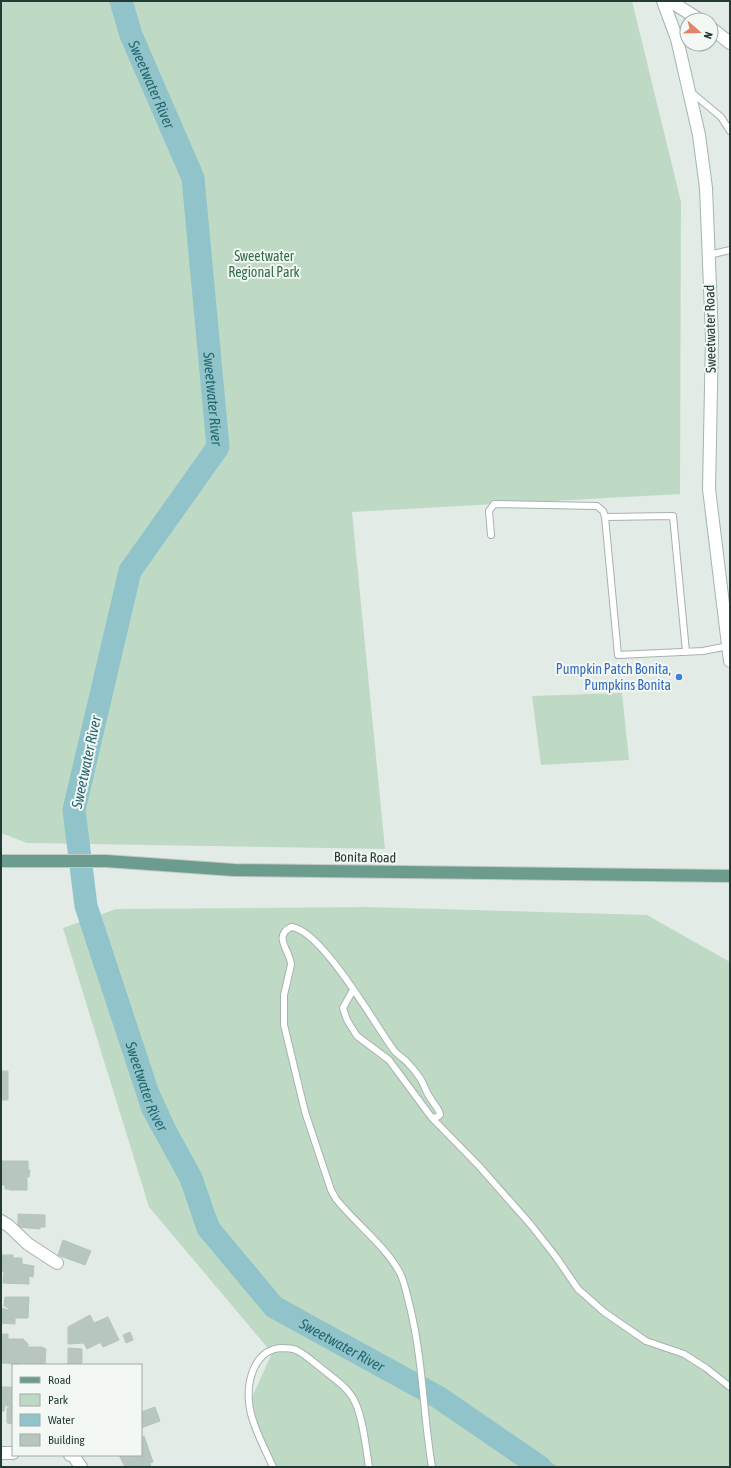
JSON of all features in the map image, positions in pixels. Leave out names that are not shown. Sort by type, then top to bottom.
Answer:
[{"type":"main road","name":"Sweetwater Road","points":[[663,1],[677,39],[699,136],[706,188],[712,337],[709,489],[730,661]]},
{"type":"main road","points":[[670,1],[687,12]]},
{"type":"main road","points":[[719,34],[730,43]]},
{"type":"main road","name":"Bonita Road","points":[[4,862],[106,861],[234,870],[730,876]]},
{"type":"main road","points":[[1,1221],[9,1226],[28,1244],[57,1262]]},
{"type":"main road","points":[[1,1453],[12,1453]]},
{"type":"main road","points":[[74,1456],[81,1467]]},
{"type":"lane","points":[[688,90],[721,117],[730,131]]},
{"type":"lane","points":[[709,255],[730,250]]},
{"type":"lane","points":[[491,535],[489,511],[494,504],[597,506],[603,511],[605,517],[618,655],[703,651],[728,646]]},
{"type":"lane","points":[[605,517],[673,516],[686,652]]},
{"type":"lane","points":[[432,1118],[440,1115],[440,1110],[429,1097],[421,1079],[406,1061],[394,1051],[347,979],[315,941],[301,930],[291,927],[287,929],[283,934],[282,940],[291,960],[291,965],[284,995],[284,1025],[305,1112],[331,1190],[336,1199],[384,1251],[399,1272],[404,1282],[416,1331],[432,1467]]},
{"type":"lane","points":[[353,990],[343,1008],[347,1020],[357,1036],[389,1060],[432,1118],[479,1166],[531,1225],[556,1257],[578,1289],[604,1312],[646,1340],[684,1354],[706,1368],[730,1387]]},
{"type":"lane","points":[[273,1467],[251,1413],[249,1402],[250,1380],[254,1367],[261,1358],[268,1351],[279,1348],[291,1348],[297,1350],[348,1390],[360,1415],[369,1467]]},
{"type":"green space","name":"Sweetwater Regional Park","points":[[1,1],[632,1],[681,202],[680,494],[352,512],[385,849],[27,843],[1,833]]},
{"type":"green space","points":[[622,693],[629,760],[541,765],[532,696]]},
{"type":"green space","points":[[367,907],[647,915],[730,962],[730,1467],[269,1467],[248,1406],[272,1353],[149,1207],[63,928],[116,909]]},
{"type":"water","points":[[104,928],[151,1072],[227,1240],[281,1298],[384,1356],[558,1467],[549,1467],[504,1437],[381,1361],[279,1305],[223,1240],[143,1065],[98,930]]},
{"type":"building","points":[[1,1071],[8,1071],[8,1100],[1,1100]]},
{"type":"building","points":[[1,1161],[28,1161],[28,1170],[30,1170],[29,1177],[27,1177],[27,1190],[9,1190],[5,1189],[5,1185],[1,1185]]},
{"type":"building","points":[[18,1214],[45,1215],[45,1227],[40,1227],[40,1229],[18,1227]]},
{"type":"building","points":[[63,1240],[91,1251],[85,1265],[58,1255]]},
{"type":"building","points":[[1,1255],[13,1255],[13,1258],[22,1258],[22,1264],[34,1266],[33,1277],[29,1276],[29,1284],[3,1283],[4,1271],[1,1271]]},
{"type":"building","points":[[5,1297],[29,1297],[28,1318],[15,1318],[15,1324],[1,1323],[1,1308],[9,1310],[9,1308],[4,1306]]},
{"type":"building","points":[[90,1315],[94,1323],[108,1317],[119,1340],[103,1347],[101,1343],[99,1343],[87,1349],[84,1343],[68,1344],[68,1327]]},
{"type":"building","points":[[130,1332],[133,1340],[126,1343],[123,1335]]},
{"type":"building","points":[[1,1334],[8,1334],[8,1339],[23,1339],[28,1344],[28,1347],[42,1347],[46,1349],[45,1364],[24,1364],[21,1362],[21,1364],[1,1363]]},
{"type":"building","points":[[68,1348],[82,1349],[81,1364],[68,1364]]},
{"type":"building","points":[[1,1387],[12,1387],[12,1424],[7,1423],[7,1408],[10,1407],[5,1405],[4,1411],[1,1411]]},
{"type":"building","points":[[155,1407],[160,1421],[142,1428],[142,1412]]},
{"type":"building","points":[[144,1436],[153,1462],[150,1463],[151,1467],[125,1467],[120,1456],[142,1456],[142,1437]]},
{"type":"waterway","name":"Sweetwater River","points":[[121,1],[131,35],[193,178],[218,447],[130,571],[74,810],[86,906],[153,1109],[191,1178],[208,1228],[274,1307],[438,1397],[540,1467]]},
{"type":"place","name":"Pumpkin Patch Bonita, Pumpkins Bonita","points":[[679,677]]}]
